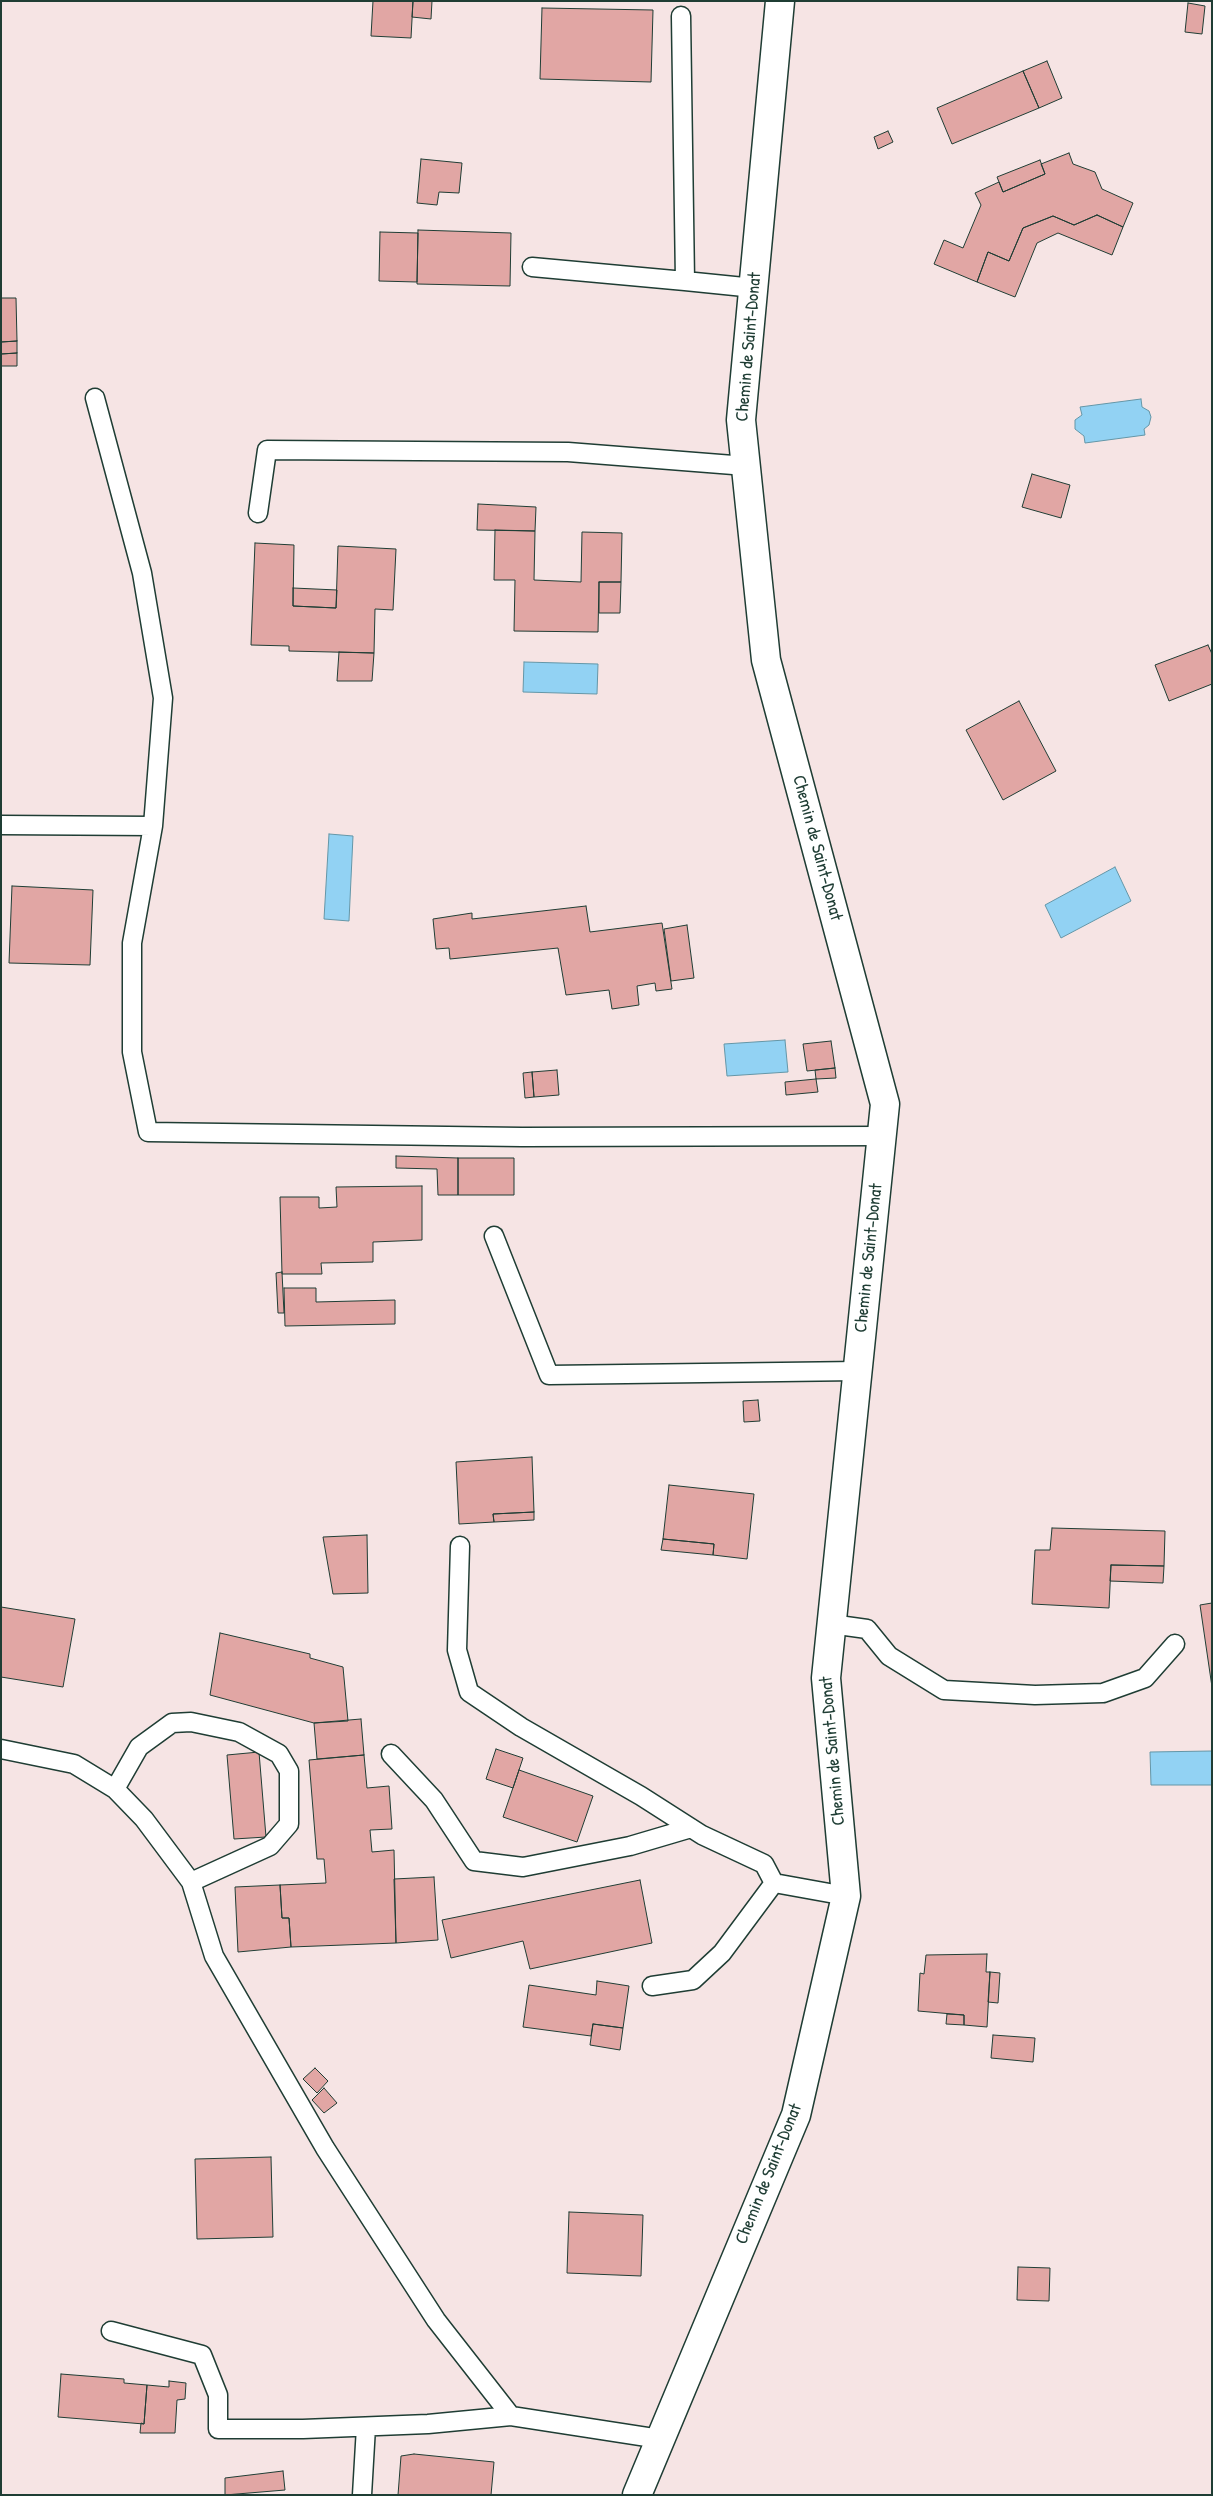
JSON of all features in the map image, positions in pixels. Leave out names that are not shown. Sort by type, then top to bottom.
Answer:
[{"type":"street","name":"Chemin de Saint-Donat","points":[[637,2495],[796,2115],[846,1896],[826,1678],[886,1104],[766,660],[741,420],[780,1]]},
{"type":"lane","points":[[681,16],[685,281]]},
{"type":"lane","points":[[532,267],[754,288]]},
{"type":"lane","points":[[95,398],[142,574],[164,698],[153,826],[132,943],[132,1052],[148,1132],[522,1137],[882,1136]]},
{"type":"lane","points":[[258,513],[267,450],[568,452],[746,466]]},
{"type":"lane","points":[[1,825],[153,826]]},
{"type":"lane","points":[[494,1236],[549,1375],[858,1371]]},
{"type":"lane","points":[[460,1546],[457,1650],[469,1692],[521,1727],[702,1835],[764,1864],[774,1882],[846,1896]]},
{"type":"lane","points":[[831,1624],[867,1629],[890,1656],[944,1690],[1035,1695],[1103,1693],[1145,1678],[1175,1644]]},
{"type":"lane","points":[[115,1789],[139,1746],[172,1723],[191,1722],[240,1732],[279,1754],[289,1771],[289,1824],[270,1846],[191,1882]]},
{"type":"lane","points":[[1,1749],[74,1764],[115,1789],[144,1819],[191,1882],[214,1956],[326,2148],[436,2320],[511,2416]]},
{"type":"lane","points":[[390,1754],[434,1800],[474,1861],[523,1867],[630,1846],[691,1828]]},
{"type":"lane","points":[[652,1986],[693,1980],[722,1953],[774,1882]]},
{"type":"lane","points":[[111,2331],[202,2355],[218,2395],[218,2429],[366,2427],[428,2424],[511,2416],[660,2439]]},
{"type":"lane","points":[[362,2495],[366,2427]]},
{"type":"water","points":[[1141,399],[1142,407],[1149,411],[1151,417],[1149,425],[1144,429],[1145,435],[1085,443],[1084,436],[1075,429],[1075,420],[1082,415],[1080,407]]},
{"type":"water","points":[[524,662],[598,664],[597,694],[523,692]]},
{"type":"water","points":[[329,834],[353,836],[349,921],[324,919]]},
{"type":"water","points":[[1115,867],[1131,901],[1061,938],[1045,905]]},
{"type":"water","points":[[785,1040],[788,1072],[727,1076],[724,1044]]},
{"type":"water","points":[[1212,1751],[1212,1785],[1151,1785],[1150,1752]]},
{"type":"building","points":[[373,1],[413,1],[411,38],[371,36]]},
{"type":"building","points":[[413,1],[432,1],[431,19],[412,17]]},
{"type":"building","points":[[1188,3],[1205,6],[1202,34],[1185,32]]},
{"type":"building","points":[[542,8],[653,10],[651,82],[540,79]]},
{"type":"building","points":[[1047,61],[1062,98],[1039,108],[1023,71]]},
{"type":"building","points":[[1023,71],[1039,108],[952,144],[937,108]]},
{"type":"building","points":[[888,131],[893,142],[878,149],[874,137]]},
{"type":"building","points":[[1069,153],[1073,164],[1095,172],[1102,189],[1133,203],[1123,227],[1097,215],[1074,225],[1053,216],[1023,228],[1009,261],[988,252],[977,282],[934,264],[944,240],[963,248],[981,205],[975,193],[999,182],[1003,192],[1045,174],[1041,164]]},
{"type":"building","points":[[421,159],[462,163],[459,193],[439,192],[437,205],[417,203]]},
{"type":"building","points":[[1040,160],[1045,174],[1003,192],[997,177]]},
{"type":"building","points":[[1097,215],[1123,227],[1112,255],[1058,233],[1037,243],[1015,297],[977,282],[988,252],[1009,261],[1023,228],[1053,216],[1074,225]]},
{"type":"building","points":[[418,230],[511,233],[510,286],[417,284]]},
{"type":"building","points":[[380,232],[418,233],[417,282],[379,281]]},
{"type":"building","points":[[1,298],[16,298],[17,341],[1,342]]},
{"type":"building","points":[[17,341],[17,353],[1,354],[1,342]]},
{"type":"building","points":[[17,353],[17,366],[1,366],[1,354]]},
{"type":"building","points":[[1032,474],[1070,485],[1061,518],[1022,507]]},
{"type":"building","points":[[478,504],[536,507],[535,531],[477,530]]},
{"type":"building","points":[[495,530],[535,531],[534,580],[581,582],[582,532],[622,533],[621,582],[599,582],[598,632],[514,631],[515,580],[494,580]]},
{"type":"building","points":[[255,543],[294,545],[293,606],[336,608],[338,546],[396,549],[393,610],[375,609],[374,653],[289,651],[289,646],[251,645]]},
{"type":"building","points":[[599,582],[621,582],[620,613],[599,613]]},
{"type":"building","points":[[293,588],[337,590],[336,608],[293,606]]},
{"type":"building","points":[[1208,645],[1212,654],[1212,684],[1169,701],[1155,665]]},
{"type":"building","points":[[339,652],[374,653],[372,681],[337,681]]},
{"type":"building","points":[[1019,701],[1056,771],[1003,800],[966,730]]},
{"type":"building","points":[[12,886],[93,890],[90,965],[9,963]]},
{"type":"building","points":[[586,906],[590,932],[662,923],[672,989],[656,991],[655,983],[637,986],[639,1005],[612,1009],[609,990],[566,995],[558,948],[450,959],[449,948],[436,949],[433,919],[472,913],[472,919]]},
{"type":"building","points":[[687,925],[694,978],[671,981],[664,929]]},
{"type":"building","points":[[831,1041],[835,1068],[807,1071],[803,1044]]},
{"type":"building","points":[[835,1068],[836,1078],[816,1079],[815,1070]]},
{"type":"building","points":[[557,1070],[559,1095],[534,1097],[532,1072]]},
{"type":"building","points":[[532,1072],[534,1097],[525,1098],[523,1073]]},
{"type":"building","points":[[816,1079],[818,1092],[786,1095],[785,1082]]},
{"type":"building","points":[[396,1156],[458,1158],[458,1195],[438,1195],[437,1169],[396,1168]]},
{"type":"building","points":[[458,1158],[514,1158],[514,1195],[458,1195]]},
{"type":"building","points":[[422,1186],[422,1240],[373,1242],[373,1262],[321,1263],[322,1274],[282,1274],[280,1197],[319,1197],[319,1208],[337,1207],[336,1187]]},
{"type":"building","points":[[282,1272],[284,1313],[278,1313],[276,1273]]},
{"type":"building","points":[[284,1288],[316,1288],[316,1302],[395,1300],[395,1324],[285,1326]]},
{"type":"building","points":[[758,1400],[760,1421],[744,1422],[743,1401]]},
{"type":"building","points":[[532,1457],[534,1512],[493,1514],[494,1522],[459,1524],[456,1462]]},
{"type":"building","points":[[669,1485],[754,1494],[747,1559],[713,1555],[714,1544],[663,1539]]},
{"type":"building","points":[[534,1512],[534,1520],[494,1522],[493,1514]]},
{"type":"building","points":[[1052,1528],[1165,1531],[1164,1566],[1111,1565],[1109,1608],[1032,1604],[1035,1550],[1050,1550]]},
{"type":"building","points":[[367,1535],[368,1593],[333,1594],[323,1537]]},
{"type":"building","points":[[663,1539],[714,1544],[713,1555],[661,1550]]},
{"type":"building","points":[[1111,1565],[1164,1566],[1163,1583],[1110,1581]]},
{"type":"building","points":[[1212,1603],[1212,1687],[1200,1605]]},
{"type":"building","points":[[1,1607],[75,1619],[63,1687],[1,1677]]},
{"type":"building","points":[[220,1633],[310,1654],[310,1658],[343,1667],[348,1721],[314,1723],[210,1695]]},
{"type":"building","points":[[361,1719],[364,1755],[317,1759],[314,1723]]},
{"type":"building","points":[[496,1749],[523,1758],[513,1788],[486,1779]]},
{"type":"building","points":[[259,1752],[266,1837],[234,1839],[227,1755]]},
{"type":"building","points":[[364,1755],[367,1788],[389,1786],[392,1829],[370,1830],[372,1852],[394,1850],[396,1943],[291,1947],[289,1918],[282,1918],[280,1885],[326,1883],[324,1859],[317,1859],[309,1760]]},
{"type":"building","points":[[519,1770],[593,1796],[577,1842],[503,1817]]},
{"type":"building","points":[[434,1877],[438,1940],[396,1943],[394,1879]]},
{"type":"building","points":[[640,1880],[652,1943],[530,1969],[523,1941],[451,1958],[442,1920]]},
{"type":"building","points":[[280,1885],[282,1918],[289,1918],[291,1947],[238,1952],[235,1887]]},
{"type":"building","points":[[987,1954],[986,1972],[990,1972],[987,2027],[964,2025],[964,2015],[918,2011],[920,1973],[924,1974],[926,1955]]},
{"type":"building","points":[[990,1972],[1000,1973],[998,2003],[988,2002]]},
{"type":"building","points":[[597,1981],[629,1986],[623,2028],[593,2024],[591,2036],[523,2027],[529,1985],[596,1995]]},
{"type":"building","points":[[947,2014],[964,2015],[964,2025],[946,2024]]},
{"type":"building","points":[[593,2024],[623,2028],[620,2050],[590,2045]]},
{"type":"building","points":[[993,2035],[1035,2038],[1033,2062],[991,2058]]},
{"type":"building","points":[[315,2068],[328,2081],[317,2093],[303,2079]]},
{"type":"building","points":[[324,2088],[337,2103],[324,2113],[312,2100]]},
{"type":"building","points":[[271,2157],[273,2237],[197,2239],[195,2159]]},
{"type":"building","points":[[569,2212],[643,2215],[641,2276],[567,2273]]},
{"type":"building","points":[[1018,2267],[1050,2268],[1049,2301],[1017,2300]]},
{"type":"building","points":[[61,2374],[124,2379],[124,2383],[147,2385],[144,2424],[58,2417]]},
{"type":"building","points":[[169,2381],[186,2383],[185,2399],[177,2400],[175,2433],[140,2433],[141,2423],[144,2424],[147,2385],[169,2387]]},
{"type":"building","points":[[414,2454],[494,2462],[491,2495],[398,2495],[401,2456]]},
{"type":"building","points":[[283,2471],[285,2490],[225,2495],[225,2478]]}]
